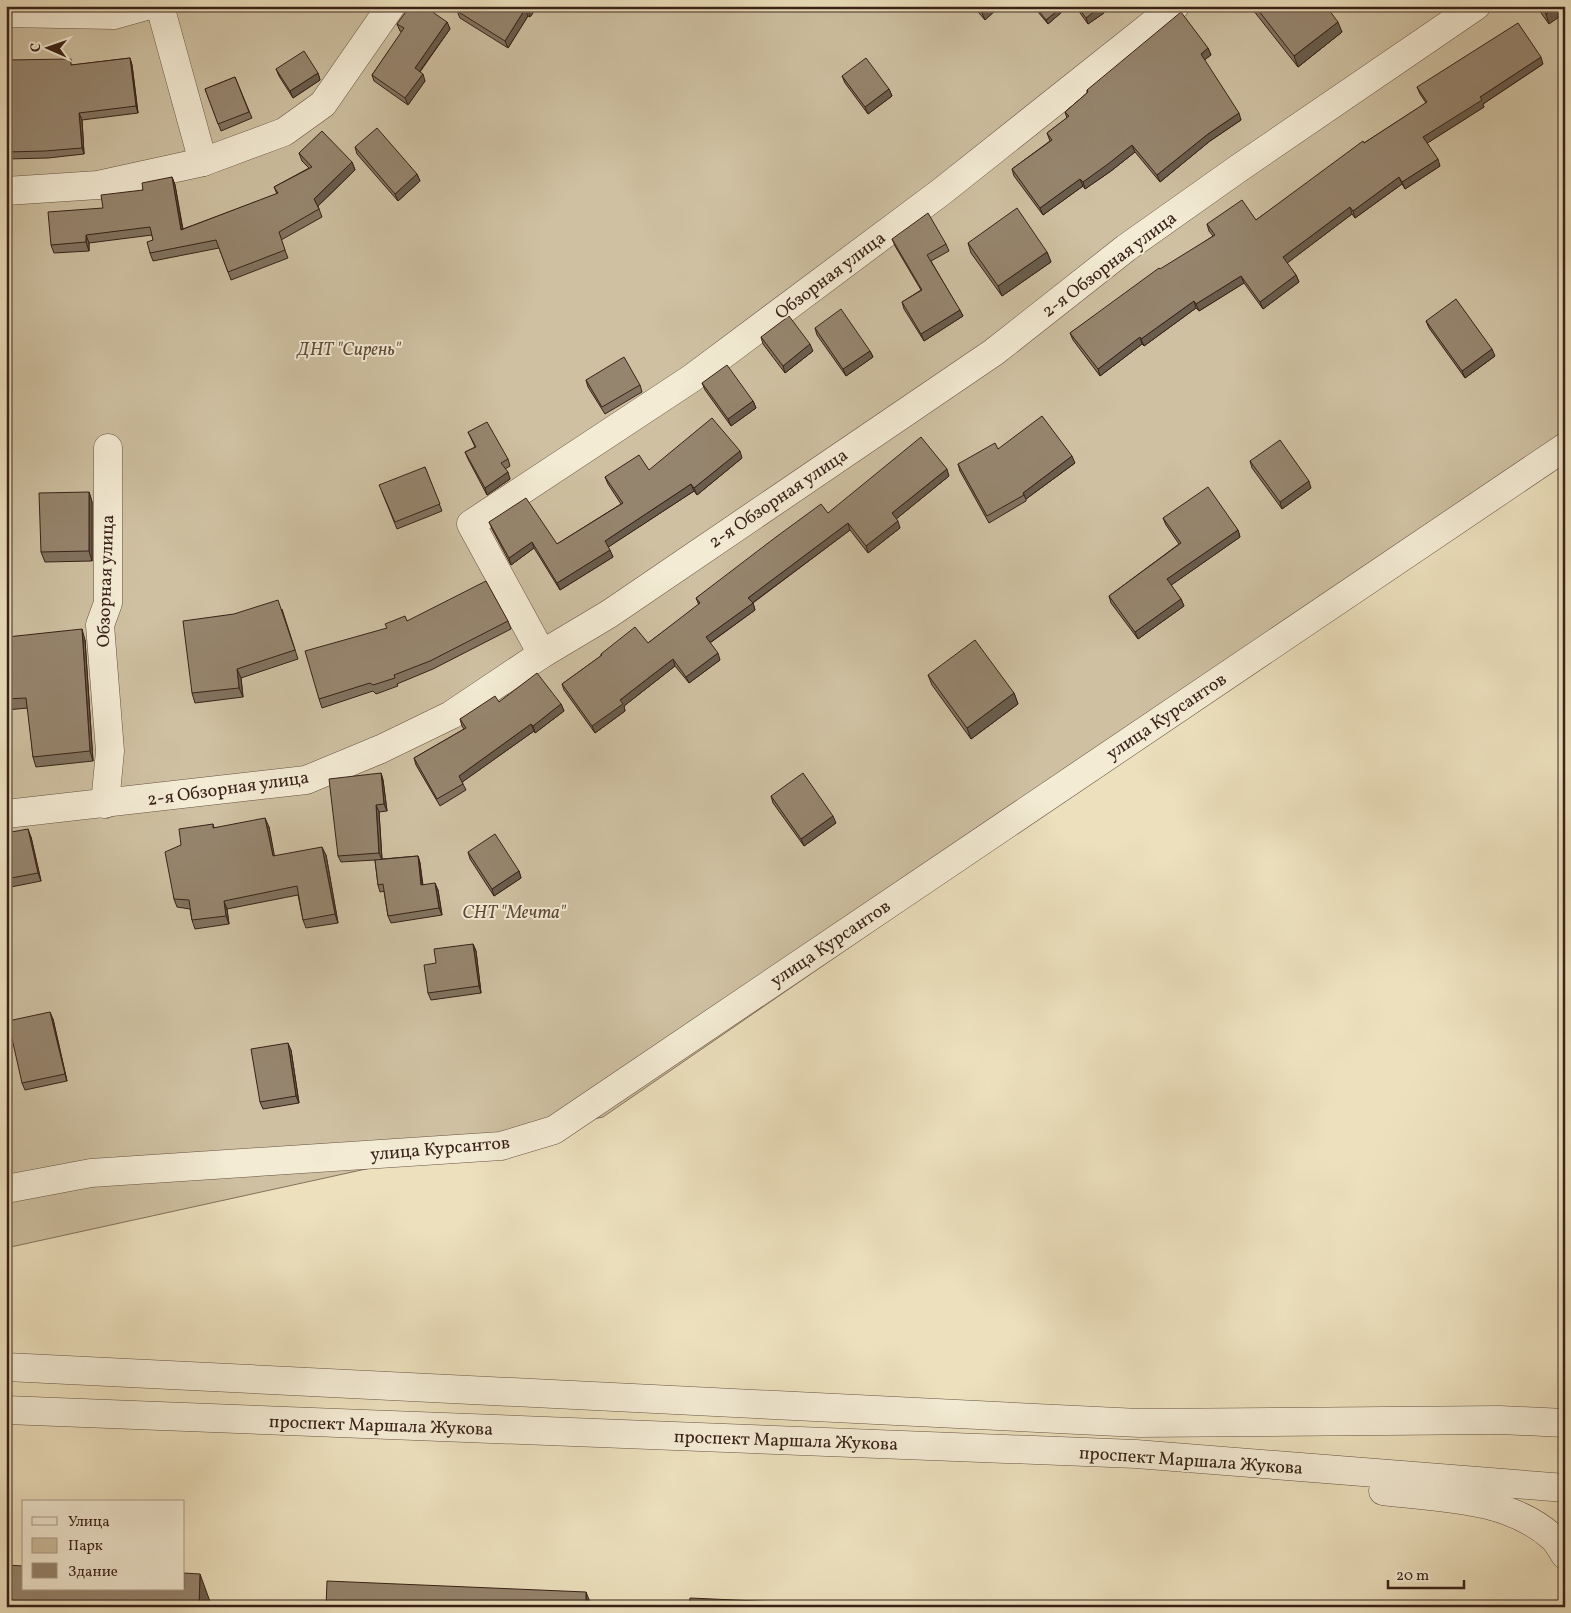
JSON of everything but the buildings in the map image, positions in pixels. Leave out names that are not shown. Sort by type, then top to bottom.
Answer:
[{"type":"street","points":[[6,13],[114,15],[146,6]]},
{"type":"street","points":[[160,6],[204,162]]},
{"type":"street","points":[[6,191],[98,185],[204,162],[284,132],[323,104],[391,6]]},
{"type":"street","name":"Обзорная улица","points":[[542,654],[471,524],[692,378],[941,192],[1175,6]]},
{"type":"street","name":"2-я Обзорная улица","points":[[6,814],[306,780],[381,749],[451,715],[542,654],[609,614],[994,352],[1134,243],[1239,168],[1476,6]]},
{"type":"street","name":"улица Курсантов","points":[[6,1189],[91,1173],[500,1146],[554,1130],[1565,447]]},
{"type":"street","name":"Обзорная улица","points":[[105,804],[110,751],[100,625],[108,603],[108,448]]},
{"type":"street","name":"проспект Маршала Жукова","points":[[6,1367],[1139,1423],[1500,1420],[1565,1423]]},
{"type":"street","name":"проспект Маршала Жукова","points":[[6,1410],[1136,1454],[1565,1488]]},
{"type":"street","points":[[1308,1469],[1328,1484],[1497,1508],[1527,1519],[1553,1537],[1565,1556]]},
{"type":"green space","points":[[182,6],[1565,6],[1565,445],[1292,643],[603,1117],[6,1248],[6,22],[171,16]]},
{"type":"park label","name":"ДНТ \"Сирень\"","points":[[349,349]]},
{"type":"park label","name":"СНТ \"Мечта\"","points":[[514,912]]}]
